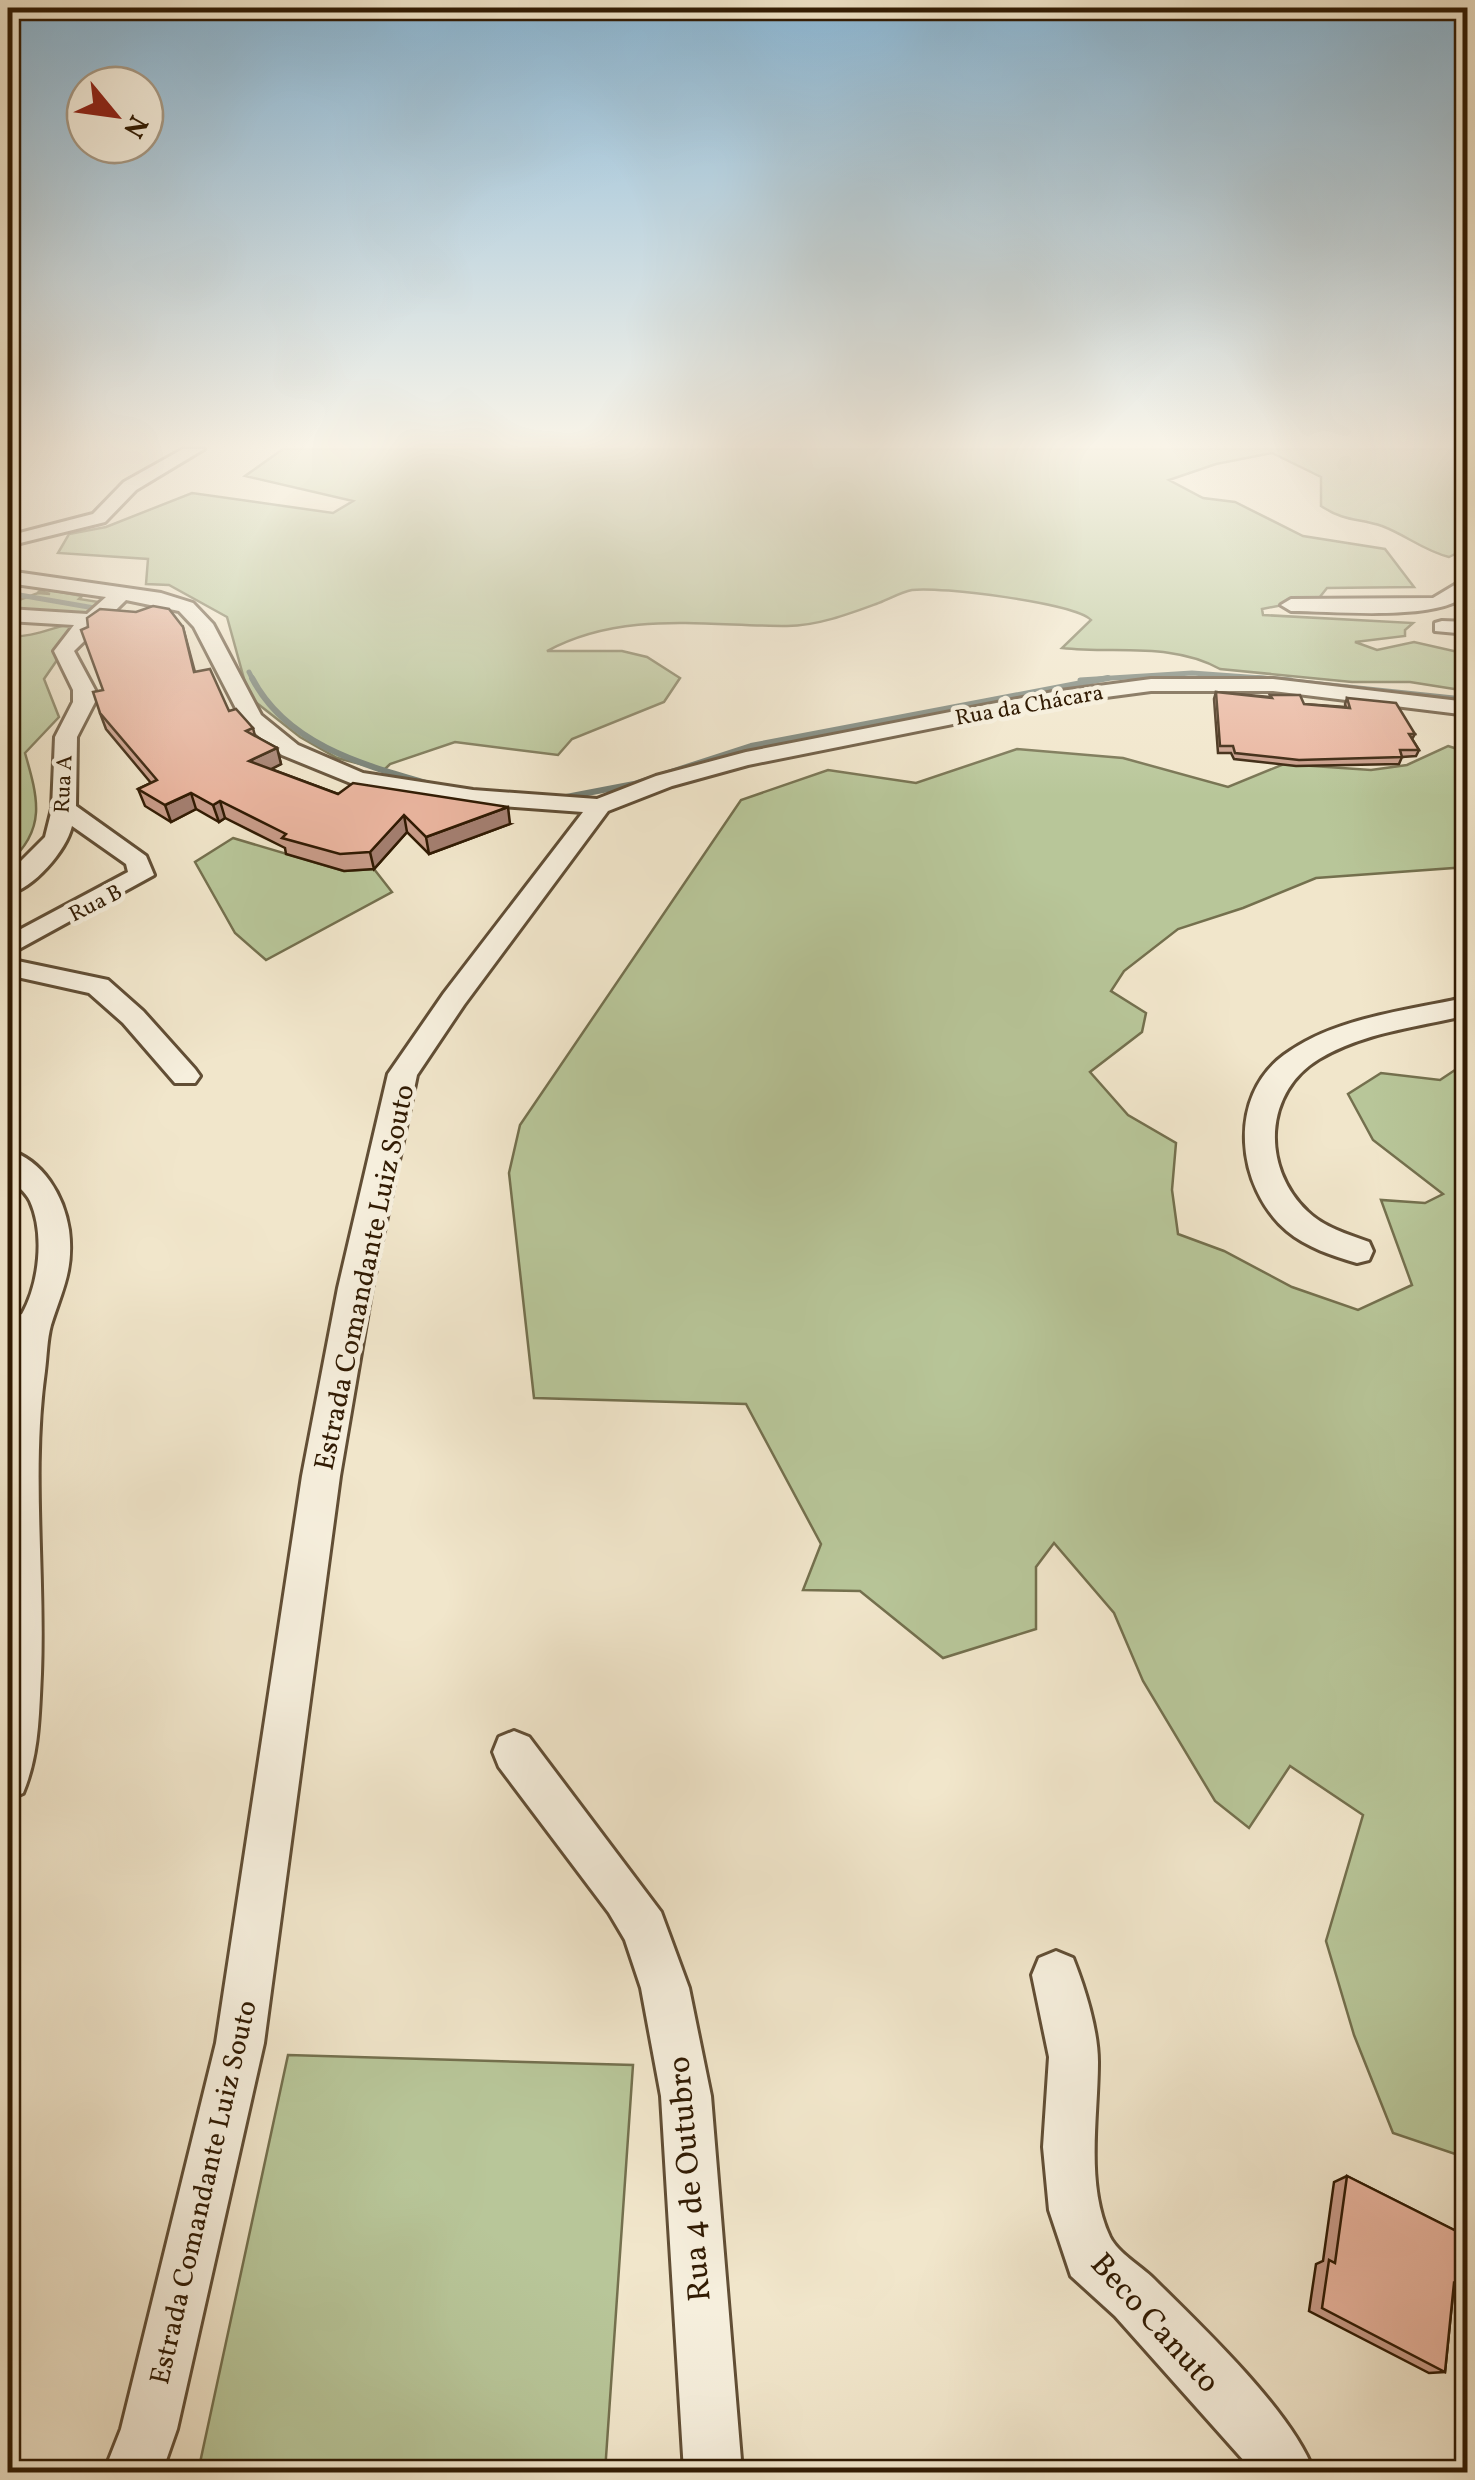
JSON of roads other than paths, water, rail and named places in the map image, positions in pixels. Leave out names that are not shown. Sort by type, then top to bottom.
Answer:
[{"type":"street","points":[[8,577],[161,599],[195,614],[252,719],[290,750],[331,770],[411,790],[600,806]]},
{"type":"street","points":[[1291,606],[1434,604],[1451,599],[1468,583]]},
{"type":"street","name":"Rua A","points":[[8,886],[37,862],[56,838],[64,809],[66,737],[84,702],[84,690],[64,651],[69,640],[121,594]]},
{"type":"street","points":[[8,615],[92,620]]},
{"type":"street","points":[[1442,627],[1468,628]]},
{"type":"street","name":"Rua da Chácara","points":[[600,806],[664,781],[746,759],[1113,689],[1190,682],[1273,685],[1468,709]]},
{"type":"street","name":"Estrada Comandante Luiz Souto","points":[[134,2472],[149,2429],[240,2043],[321,1476],[355,1288],[403,1074],[454,999],[600,806]]},
{"type":"street","name":"Rua B","points":[[8,948],[141,876],[137,861],[64,809]]},
{"type":"street","points":[[8,967],[98,986],[134,1016],[185,1076]]},
{"type":"street","points":[[1357,1251],[1324,1238],[1296,1220],[1279,1200],[1261,1163],[1257,1131],[1268,1097],[1290,1064],[1322,1045],[1468,1006]]},
{"type":"street","points":[[8,1161],[31,1180],[45,1199],[53,1240],[53,1275],[43,1310],[21,1329],[22,1632],[16,1734],[8,1778]]},
{"type":"street","name":"Rua 4 de Outubro","points":[[514,1752],[645,1928],[665,1988],[686,2096],[713,2472]]},
{"type":"street","name":"Beco Canuto","points":[[1056,1975],[1074,2057],[1069,2148],[1075,2210],[1090,2257],[1134,2298],[1269,2443],[1285,2472]]},
{"type":"waterway","points":[[8,593],[100,609]]},
{"type":"waterway","points":[[249,672],[252,678]]},
{"type":"waterway","points":[[1106,678],[1192,673],[1291,680]]},
{"type":"waterway","points":[[252,678],[267,702],[308,737],[357,761],[437,786]]},
{"type":"waterway","points":[[561,798],[634,784],[751,746],[1106,678]]},
{"type":"waterway","points":[[1080,680],[1106,678]]},
{"type":"waterway","points":[[1257,678],[1468,700]]}]
